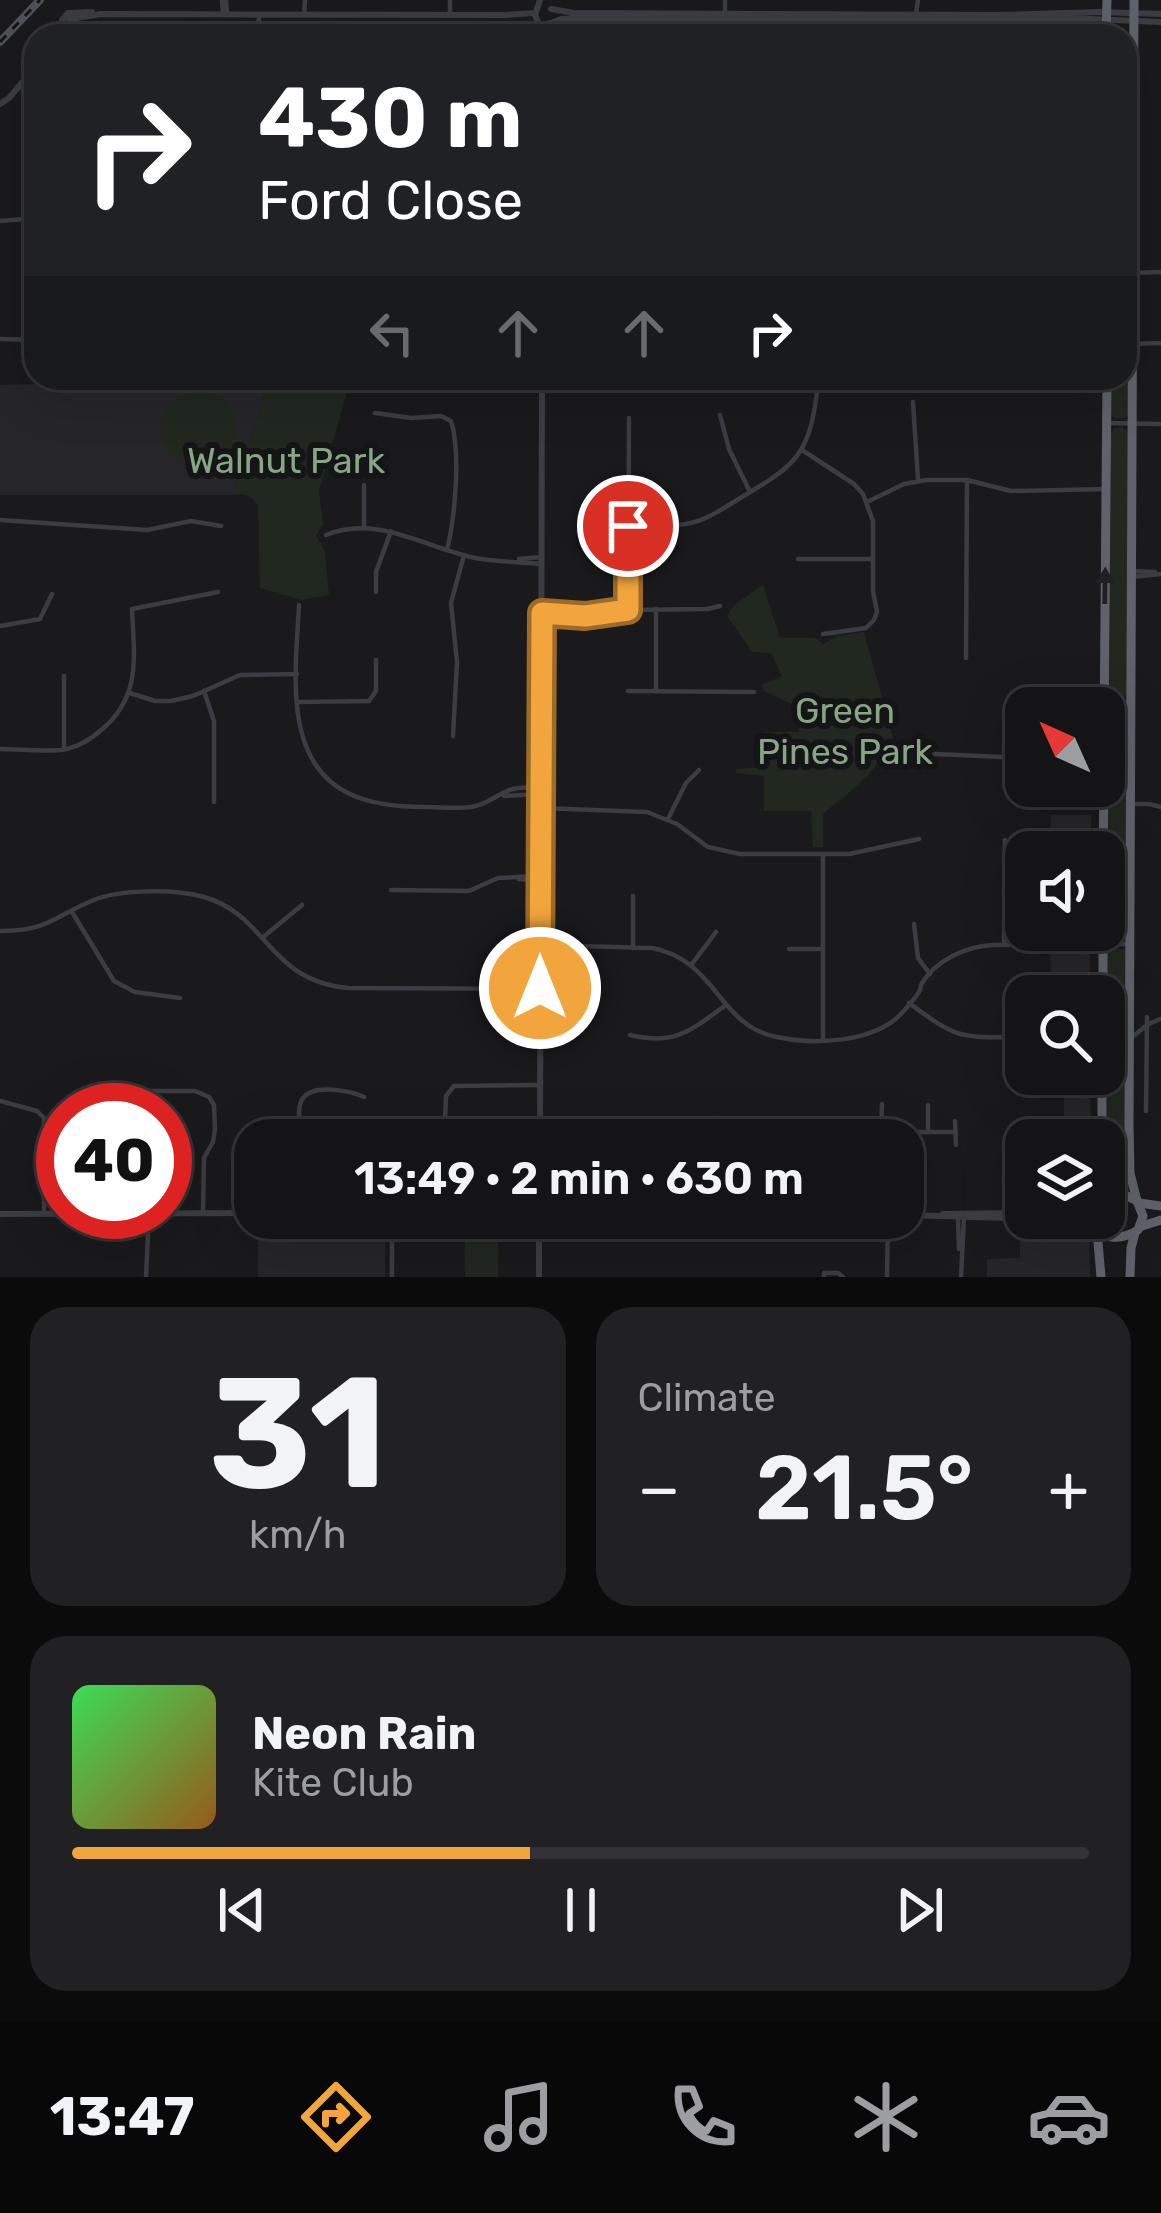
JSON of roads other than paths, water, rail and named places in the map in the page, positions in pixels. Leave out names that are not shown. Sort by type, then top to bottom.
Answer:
[{"type":"highway","points":[[1104,687],[1107,390]]},
{"type":"highway","points":[[1130,1277],[1130,1253],[1143,1216],[1130,1172],[1132,390]]},
{"type":"highway","points":[[1125,1195],[1161,1206]]},
{"type":"highway","points":[[1125,1235],[1161,1220]]},
{"type":"highway","points":[[1097,1239],[1101,1277]]},
{"type":"street","points":[[224,0],[225,14]]},
{"type":"street","points":[[307,0],[307,15]]},
{"type":"street","points":[[452,0],[453,15]]},
{"type":"street","points":[[725,0],[725,13]]},
{"type":"street","points":[[916,17],[918,0]]},
{"type":"street","points":[[67,24],[70,19],[101,14],[505,15],[542,10],[916,17]]},
{"type":"street","points":[[542,10],[554,17],[550,23]]},
{"type":"street","points":[[542,10],[550,23]]},
{"type":"street","points":[[550,23],[580,18],[777,19],[1107,11],[1161,18]]},
{"type":"street","points":[[257,14],[257,24]]},
{"type":"street","points":[[777,19],[777,24]]},
{"type":"street","points":[[0,100],[24,79]]},
{"type":"street","points":[[540,1119],[542,390]]},
{"type":"street","points":[[628,526],[697,522],[784,470],[802,450],[813,422],[817,392]]},
{"type":"street","points":[[913,402],[918,481]]},
{"type":"street","points":[[375,413],[441,416],[451,421],[455,487],[447,550]]},
{"type":"street","points":[[720,415],[729,449],[750,492]]},
{"type":"street","points":[[628,610],[629,418]]},
{"type":"street","points":[[1107,423],[1160,424]]},
{"type":"street","points":[[802,450],[849,479],[867,502],[873,521],[874,620],[866,628],[823,634]]},
{"type":"street","points":[[867,502],[918,481],[967,480],[1004,490],[1106,491]]},
{"type":"street","points":[[966,658],[967,480]]},
{"type":"street","points":[[364,485],[364,529]]},
{"type":"street","points":[[0,520],[147,530],[190,520],[221,526]]},
{"type":"street","points":[[326,535],[342,530],[391,531],[464,555],[542,561]]},
{"type":"street","points":[[376,592],[376,572],[391,531]]},
{"type":"street","points":[[453,736],[457,662],[451,603],[464,555]]},
{"type":"street","points":[[798,559],[873,559]]},
{"type":"street","points":[[1131,574],[1161,574]]},
{"type":"street","points":[[0,749],[64,749],[93,738],[130,693],[132,609],[218,592]]},
{"type":"street","points":[[0,626],[40,619],[52,594]]},
{"type":"street","points":[[299,605],[297,674],[302,733],[326,776],[350,795],[371,804],[472,807],[498,797],[541,791]]},
{"type":"street","points":[[542,616],[720,606]]},
{"type":"street","points":[[656,609],[656,691]]},
{"type":"street","points":[[298,702],[369,701],[376,691],[376,660]]},
{"type":"street","points":[[130,693],[171,701],[240,675],[297,674]]},
{"type":"street","points":[[64,676],[64,749]]},
{"type":"street","points":[[204,691],[214,721],[214,802]]},
{"type":"street","points":[[628,691],[754,692]]},
{"type":"street","points":[[1125,702],[1130,702]]},
{"type":"street","points":[[892,752],[1005,757]]},
{"type":"street","points":[[668,820],[686,783],[699,770]]},
{"type":"street","points":[[1130,804],[1161,807]]},
{"type":"street","points":[[541,810],[639,811],[668,820],[700,842],[728,853],[823,855],[919,839]]},
{"type":"street","points":[[540,947],[661,950],[692,964],[746,1024],[768,1035],[854,1038],[890,1023],[942,963],[964,950],[1004,944],[1005,840]]},
{"type":"street","points":[[823,855],[823,1039]]},
{"type":"street","points":[[391,890],[470,891],[493,879],[541,879]]},
{"type":"street","points":[[0,931],[40,927],[98,898],[119,894],[194,895],[226,906],[289,967],[327,985],[540,988]]},
{"type":"street","points":[[633,896],[633,948]]},
{"type":"street","points":[[262,938],[302,905]]},
{"type":"street","points":[[72,912],[114,981],[135,992],[180,998]]},
{"type":"street","points":[[914,924],[916,952],[931,974]]},
{"type":"street","points":[[692,964],[716,932]]},
{"type":"street","points":[[1125,944],[1130,944]]},
{"type":"street","points":[[789,949],[823,949]]},
{"type":"street","points":[[909,1004],[956,1035],[1005,1037]]},
{"type":"street","points":[[630,1035],[674,1038],[726,1005]]},
{"type":"street","points":[[1130,1008],[1147,1021]]},
{"type":"street","points":[[1130,1040],[1147,1021],[1161,1019]]},
{"type":"street","points":[[1146,1111],[1147,1021]]},
{"type":"street","points":[[445,1119],[446,1096],[454,1086],[540,1085]]},
{"type":"street","points":[[192,1091],[205,1094],[215,1110],[214,1137],[204,1158],[203,1213]]},
{"type":"street","points":[[301,1119],[301,1102],[316,1091],[348,1091],[364,1097]]},
{"type":"street","points":[[0,1101],[36,1111]]},
{"type":"street","points":[[881,1119],[882,1104]]},
{"type":"street","points":[[928,1105],[928,1132]]},
{"type":"street","points":[[715,1119],[719,1118]]},
{"type":"street","points":[[956,1121],[956,1144]]},
{"type":"street","points":[[924,1132],[956,1132]]},
{"type":"street","points":[[3,1212],[36,1212]]},
{"type":"street","points":[[192,1213],[234,1214]]},
{"type":"street","points":[[924,1216],[1005,1214]]},
{"type":"street","points":[[961,1215],[1005,1217]]},
{"type":"street","points":[[961,1215],[961,1277]]},
{"type":"street","points":[[146,1239],[146,1277]]},
{"type":"street","points":[[392,1239],[392,1277]]},
{"type":"street","points":[[887,1277],[888,1239]]},
{"type":"street","points":[[539,1241],[539,1277]]},
{"type":"street","points":[[824,1277],[824,1273],[838,1273],[843,1277]]},
{"type":"railway","points":[[0,42],[40,0]]},
{"type":"park label","name":"Walnut Park","points":[[286,460]]},
{"type":"park label","name":"Green Pines Park","points":[[845,730]]}]
